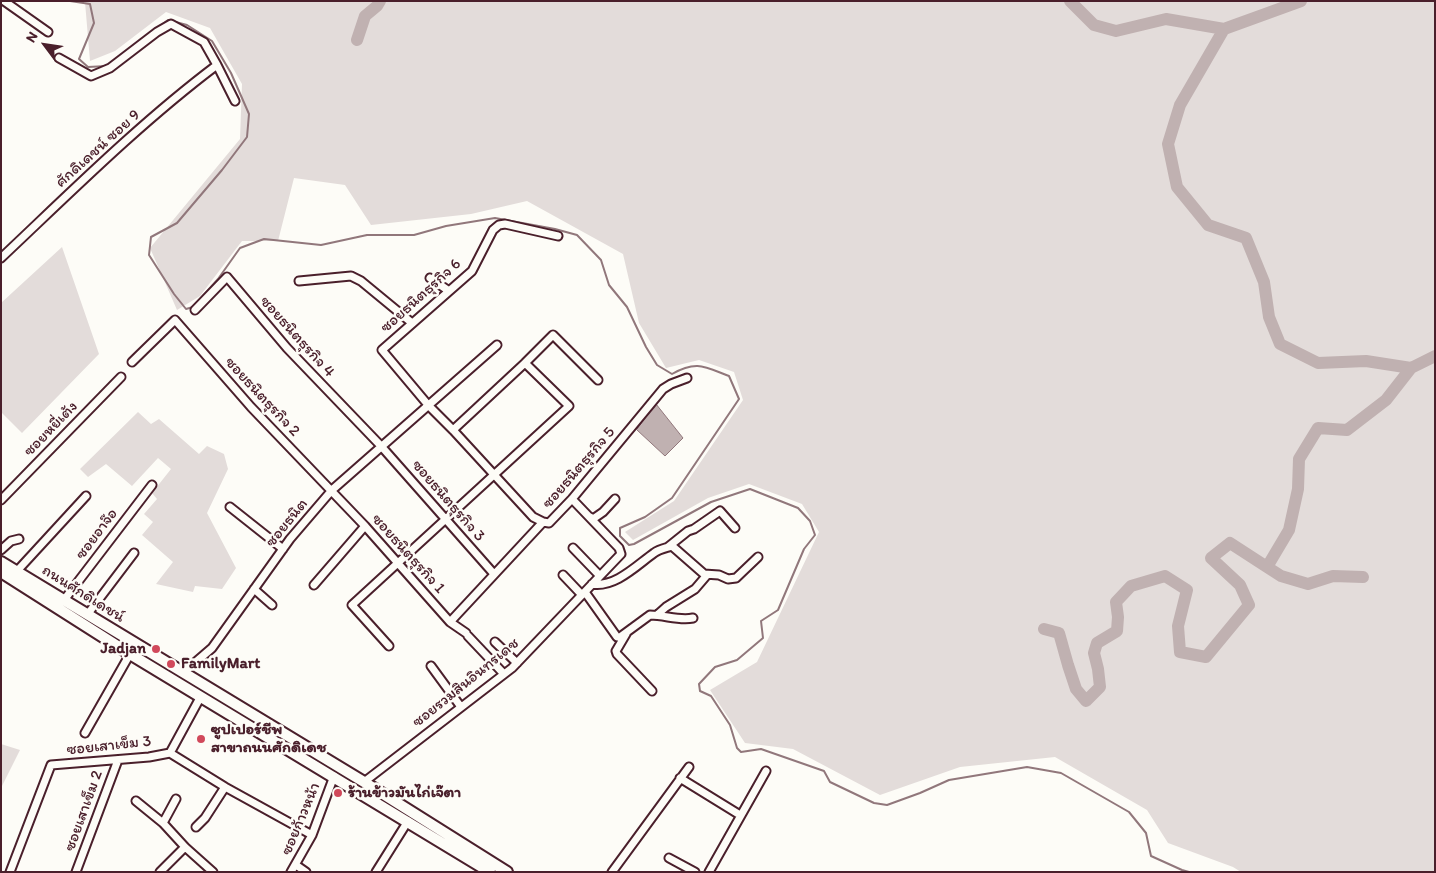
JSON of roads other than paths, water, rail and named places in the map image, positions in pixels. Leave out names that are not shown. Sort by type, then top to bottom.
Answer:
[{"type":"main road","name":"ถนนศักดิเดชน์","points":[[1,562],[364,782],[507,872]]},
{"type":"main road","name":"ถนนศักดิเดชน์","points":[[1,572],[130,654],[490,872]]},
{"type":"street","points":[[4,1],[48,32]]},
{"type":"street","points":[[58,58],[91,76],[110,68],[157,32],[171,24],[204,42],[235,101]]},
{"type":"street","name":"ศักดิเดชน์ ซอย 9","points":[[1,258],[182,92],[217,65]]},
{"type":"street","name":"ซอยธนิตธุรกิจ 6","points":[[429,406],[382,350],[472,271],[493,230],[499,225],[505,224],[558,236]]},
{"type":"street","points":[[299,281],[351,276],[362,281],[412,323]]},
{"type":"street","name":"ซอยธนิตธุรกิจ 4","points":[[194,310],[227,277],[287,348],[381,446]]},
{"type":"street","points":[[430,278],[449,291]]},
{"type":"street","name":"ซอยธนิตธุรกิจ 2","points":[[132,362],[175,320],[251,406],[332,490]]},
{"type":"street","points":[[453,430],[553,335],[598,380]]},
{"type":"street","name":"ซอยธนิต","points":[[183,673],[212,648],[290,539],[332,490],[497,345]]},
{"type":"street","points":[[389,646],[352,605],[569,406],[525,363]]},
{"type":"street","name":"ซอยหยี่เต้ง","points":[[1,500],[121,377]]},
{"type":"street","name":"ซอยธนิตธุรกิจ 5","points":[[429,406],[533,517],[542,522],[549,523],[572,499],[663,389],[688,378]]},
{"type":"street","name":"ซอยธนิตธุรกิจ 3","points":[[381,446],[494,574]]},
{"type":"street","name":"ซอยอาจ๊อ","points":[[64,600],[152,485]]},
{"type":"street","name":"ซอยธนิตธุรกิจ 1","points":[[332,490],[450,622],[467,635],[504,674]]},
{"type":"street","points":[[17,571],[86,496]]},
{"type":"street","points":[[572,499],[593,519],[601,514],[615,499]]},
{"type":"street","points":[[230,507],[283,549]]},
{"type":"street","points":[[592,584],[598,585],[610,582],[636,568],[654,553],[668,547],[720,510],[735,528]]},
{"type":"street","name":"ซอยรวมสินอินทรเดช","points":[[364,782],[517,663],[621,554],[619,548],[589,517]]},
{"type":"street","points":[[450,622],[542,522]]},
{"type":"street","points":[[314,585],[365,526]]},
{"type":"street","points":[[1,550],[11,541],[19,539]]},
{"type":"street","points":[[668,547],[672,546],[675,548],[702,573],[719,575],[728,579],[736,578],[758,557]]},
{"type":"street","points":[[573,548],[600,576]]},
{"type":"street","points":[[87,615],[134,554]]},
{"type":"street","points":[[563,575],[584,593],[616,636],[620,637],[650,615],[686,620],[693,618]]},
{"type":"street","points":[[657,615],[666,607],[695,589],[707,575]]},
{"type":"street","points":[[254,589],[272,605]]},
{"type":"street","points":[[627,632],[616,652],[652,692]]},
{"type":"street","points":[[495,642],[517,663]]},
{"type":"street","points":[[85,733],[130,654]]},
{"type":"street","points":[[431,666],[461,707]]},
{"type":"street","points":[[201,696],[170,753],[312,835]]},
{"type":"street","name":"ซอยเสาเข็ม 3","points":[[10,872],[51,766],[149,757],[170,753]]},
{"type":"street","name":"ซอยเสาเข็ม 2","points":[[76,872],[118,760]]},
{"type":"street","points":[[612,872],[689,767]]},
{"type":"street","points":[[709,872],[766,771]]},
{"type":"street","name":"ซอยก้าวหน้า","points":[[291,872],[312,835],[334,776]]},
{"type":"street","points":[[680,778],[740,815]]},
{"type":"street","points":[[196,827],[205,818],[225,786]]},
{"type":"street","points":[[163,823],[176,799]]},
{"type":"street","points":[[136,802],[163,823],[184,847],[212,872]]},
{"type":"street","points":[[376,872],[408,821]]},
{"type":"street","points":[[160,872],[184,847]]},
{"type":"street","points":[[669,858],[695,872]]},
{"type":"street","points":[[296,865],[306,872]]},
{"type":"waterway","points":[[70,1],[90,4],[94,23],[79,59],[88,67],[107,66]]},
{"type":"waterway","points":[[357,40],[365,16],[380,1]]},
{"type":"waterway","points":[[1070,1],[1094,25],[1116,31],[1166,19],[1224,29],[1301,1]]},
{"type":"waterway","points":[[155,30],[168,20],[187,25],[212,41],[231,73],[249,114],[247,137],[222,170],[177,223],[151,237],[149,255],[186,309],[193,307],[218,279],[240,248],[264,239],[321,245],[367,235],[414,235],[446,226],[495,218],[577,235],[601,260],[609,285],[627,307],[646,347],[657,365],[672,374],[688,367],[701,366],[729,376],[739,399],[672,498],[645,517],[620,528],[620,536],[629,545],[634,544],[711,502],[750,489],[798,508],[810,521],[815,535],[804,549],[778,610],[761,621],[763,638],[737,660],[715,667],[699,684],[700,691],[711,696],[730,725],[737,748],[741,752],[761,749],[824,771],[830,782],[874,803],[887,805],[949,780],[1027,767],[1061,773],[1129,812],[1146,833],[1151,856],[1189,872]]},
{"type":"waterway","points":[[1224,29],[1180,105],[1168,144],[1177,187],[1208,225],[1246,238],[1264,282],[1269,317],[1280,344],[1318,363],[1366,361],[1411,368]]},
{"type":"waterway","points":[[1044,629],[1059,633],[1076,689],[1086,701],[1100,687],[1094,653],[1097,643],[1117,631],[1116,602],[1131,586],[1165,576],[1187,590],[1178,626],[1180,652],[1206,657],[1249,605],[1240,585],[1211,558],[1230,543],[1267,567],[1289,530],[1298,489],[1299,459],[1318,428],[1347,430],[1386,400],[1411,368],[1435,356]]},
{"type":"waterway","points":[[1267,567],[1281,576],[1308,584],[1333,576],[1363,577]]},
{"type":"place","name":"Jadjan","points":[[156,649]]},
{"type":"place","name":"FamilyMart","points":[[171,664]]},
{"type":"place","name":"ซูปเปอร์ชีพ สาขาถนนศักดิเดช","points":[[201,739]]},
{"type":"place","name":"ร้านข้าวมันไก่เจ๊ตา","points":[[338,793]]}]
